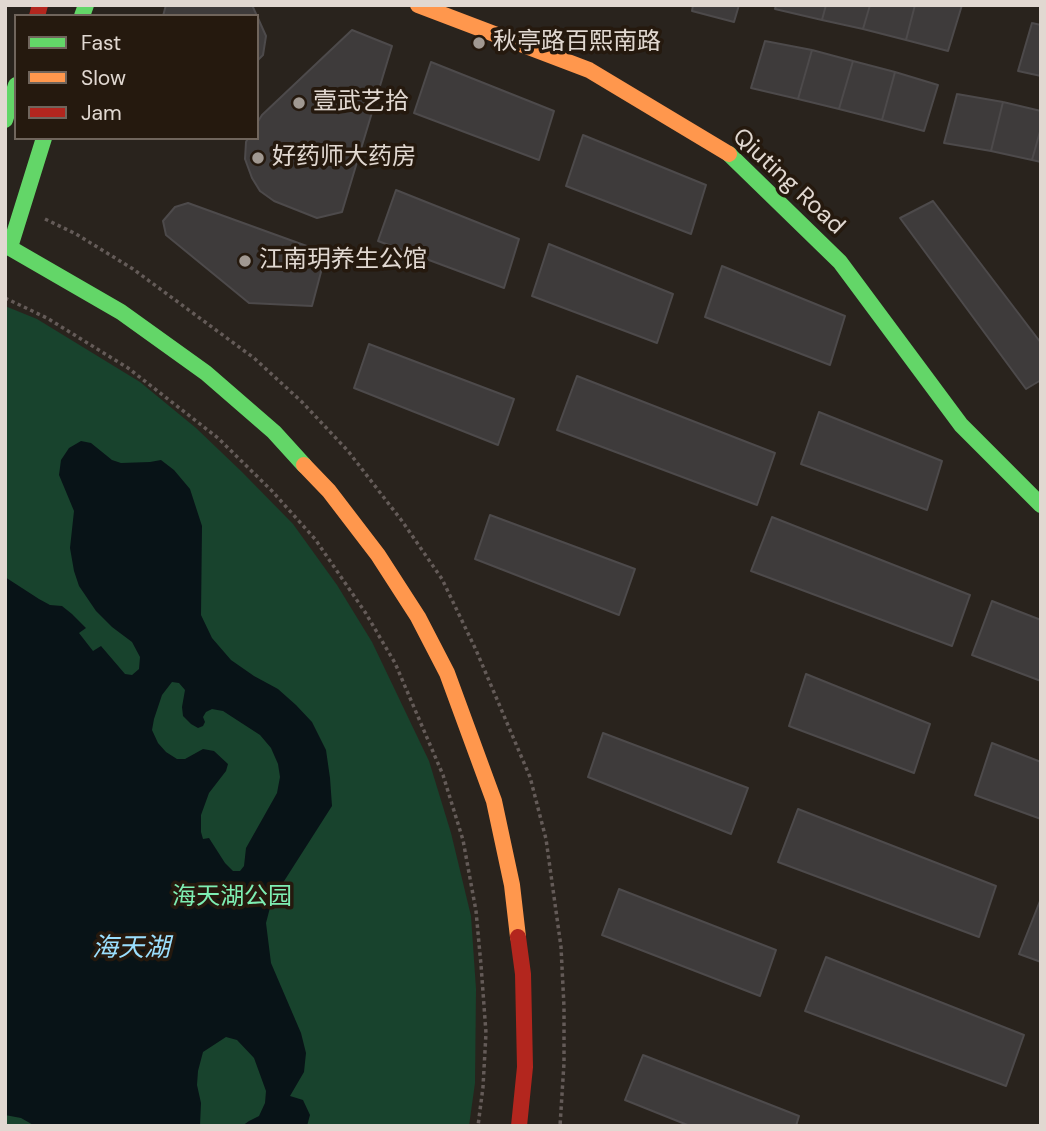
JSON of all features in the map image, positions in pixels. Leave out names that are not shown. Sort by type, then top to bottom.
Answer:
[{"type":"street","name":"Qiuting Road","points":[[418,5],[589,70],[733,156],[840,262],[961,425],[1041,505]]},
{"type":"street","points":[[5,120],[14,91]]},
{"type":"street","points":[[43,140],[8,246],[121,312],[206,373],[274,432],[337,502],[379,555],[418,617],[447,673],[495,802],[512,886],[523,974],[525,1067],[519,1126]]},
{"type":"path","points":[[5,298],[47,318],[128,368],[219,438],[315,539],[365,612],[395,663],[443,775],[463,840],[475,911],[486,1033],[478,1126]]},
{"type":"green space","name":"海天湖公园","points":[[5,306],[37,319],[140,382],[196,428],[293,524],[337,585],[372,642],[429,761],[451,833],[471,916],[476,989],[475,1083],[469,1126],[5,1126]]},
{"type":"water","name":"海天湖","points":[[81,441],[91,443],[112,460],[121,463],[161,460],[174,470],[190,489],[202,526],[201,615],[212,638],[231,660],[278,689],[296,705],[312,722],[326,750],[332,806],[272,900],[266,923],[271,963],[301,1033],[306,1053],[304,1072],[290,1096],[303,1100],[310,1115],[307,1126],[242,1126],[259,1116],[265,1103],[266,1091],[254,1058],[237,1040],[226,1037],[203,1052],[197,1085],[201,1103],[200,1126],[35,1126],[21,1118],[5,1115],[5,577],[39,599],[50,605],[62,606],[72,614],[86,628],[79,633],[93,651],[101,646],[125,674],[132,675],[139,669],[140,657],[132,642],[96,611],[79,586],[74,571],[70,548],[74,511],[59,475],[61,460],[69,448]],"holes":[[[172,682],[179,683],[185,690],[183,716],[191,724],[198,728],[203,726],[206,712],[212,709],[223,711],[260,735],[271,748],[278,764],[280,777],[277,793],[246,848],[244,866],[240,871],[233,871],[209,838],[203,839],[201,832],[201,815],[209,793],[226,771],[228,764],[214,751],[203,749],[185,759],[177,759],[158,743],[152,730],[162,695]]]},
{"type":"building","points":[[166,5],[252,5],[256,14],[164,14]]},
{"type":"building","points":[[693,5],[739,5],[734,22],[692,11]]},
{"type":"building","points":[[776,5],[826,5],[822,20],[775,9]]},
{"type":"building","points":[[826,5],[870,5],[863,29],[822,20]]},
{"type":"building","points":[[870,5],[915,5],[906,40],[863,29]]},
{"type":"building","points":[[915,5],[962,5],[948,51],[906,40]]},
{"type":"building","points":[[259,20],[266,36],[263,55],[259,59]]},
{"type":"building","points":[[1032,23],[1041,25],[1041,76],[1018,71]]},
{"type":"building","points":[[352,30],[392,46],[342,212],[317,218],[274,201],[260,191],[245,159],[247,140],[259,140],[259,120]]},
{"type":"building","points":[[765,41],[812,50],[798,99],[751,88]]},
{"type":"building","points":[[812,50],[853,61],[839,109],[798,99]]},
{"type":"building","points":[[853,61],[895,72],[882,120],[839,109]]},
{"type":"building","points":[[431,62],[554,111],[539,160],[414,113]]},
{"type":"building","points":[[895,72],[938,85],[924,131],[882,120]]},
{"type":"building","points":[[957,94],[1003,102],[991,151],[944,143]]},
{"type":"building","points":[[1003,102],[1041,111],[1041,128],[1032,160],[991,151]]},
{"type":"building","points":[[1041,128],[1041,162],[1032,160]]},
{"type":"building","points":[[583,135],[706,185],[691,234],[566,186]]},
{"type":"building","points":[[396,190],[519,239],[504,288],[378,241]]},
{"type":"building","points":[[933,201],[1041,343],[1041,380],[1026,389],[900,218]]},
{"type":"building","points":[[188,203],[326,253],[312,306],[249,303],[166,235],[163,221],[175,207]]},
{"type":"building","points":[[549,244],[673,294],[657,343],[532,296]]},
{"type":"building","points":[[722,266],[845,316],[830,365],[705,317]]},
{"type":"building","points":[[369,344],[514,399],[498,445],[354,388]]},
{"type":"building","points":[[577,376],[775,453],[757,505],[557,430]]},
{"type":"building","points":[[819,412],[942,461],[927,510],[801,464]]},
{"type":"building","points":[[490,515],[635,569],[619,615],[475,559]]},
{"type":"building","points":[[772,517],[970,595],[952,646],[751,571]]},
{"type":"building","points":[[992,601],[1041,620],[1041,681],[972,655]]},
{"type":"building","points":[[806,674],[930,724],[914,773],[789,726]]},
{"type":"building","points":[[603,733],[748,788],[731,834],[588,777]]},
{"type":"building","points":[[992,743],[1041,762],[1041,819],[975,795]]},
{"type":"building","points":[[798,809],[996,886],[979,937],[778,862]]},
{"type":"building","points":[[619,889],[776,950],[760,996],[602,935]]},
{"type":"building","points":[[1041,901],[1041,962],[1019,954]]},
{"type":"building","points":[[826,957],[1024,1035],[1006,1086],[805,1011]]},
{"type":"building","points":[[643,1055],[799,1116],[796,1126],[690,1126],[625,1100]]},
{"type":"traffic: fast","points":[[83,14],[86,5]]},
{"type":"traffic: fast","points":[[5,120],[14,91]]},
{"type":"traffic: fast","points":[[10,247],[43,140]]},
{"type":"traffic: fast","points":[[729,154],[840,262],[961,425],[1041,505]]},
{"type":"traffic: fast","points":[[5,245],[121,312],[206,373],[274,432],[304,465]]},
{"type":"traffic: slow","points":[[418,5],[589,70],[729,154]]},
{"type":"traffic: slow","points":[[304,465],[329,491],[378,555],[418,617],[447,673],[494,801],[512,885],[518,937]]},
{"type":"traffic: jam","points":[[38,14],[40,5]]},
{"type":"traffic: jam","points":[[518,937],[523,974],[525,1067],[519,1126]]},
{"type":"place","name":"秋亭路百熙南路","points":[[479,43]]},
{"type":"place","name":"壹武艺拾","points":[[299,103]]},
{"type":"place","name":"好药师大药房","points":[[258,158]]},
{"type":"place","name":"江南玥养生公馆","points":[[245,261]]}]
